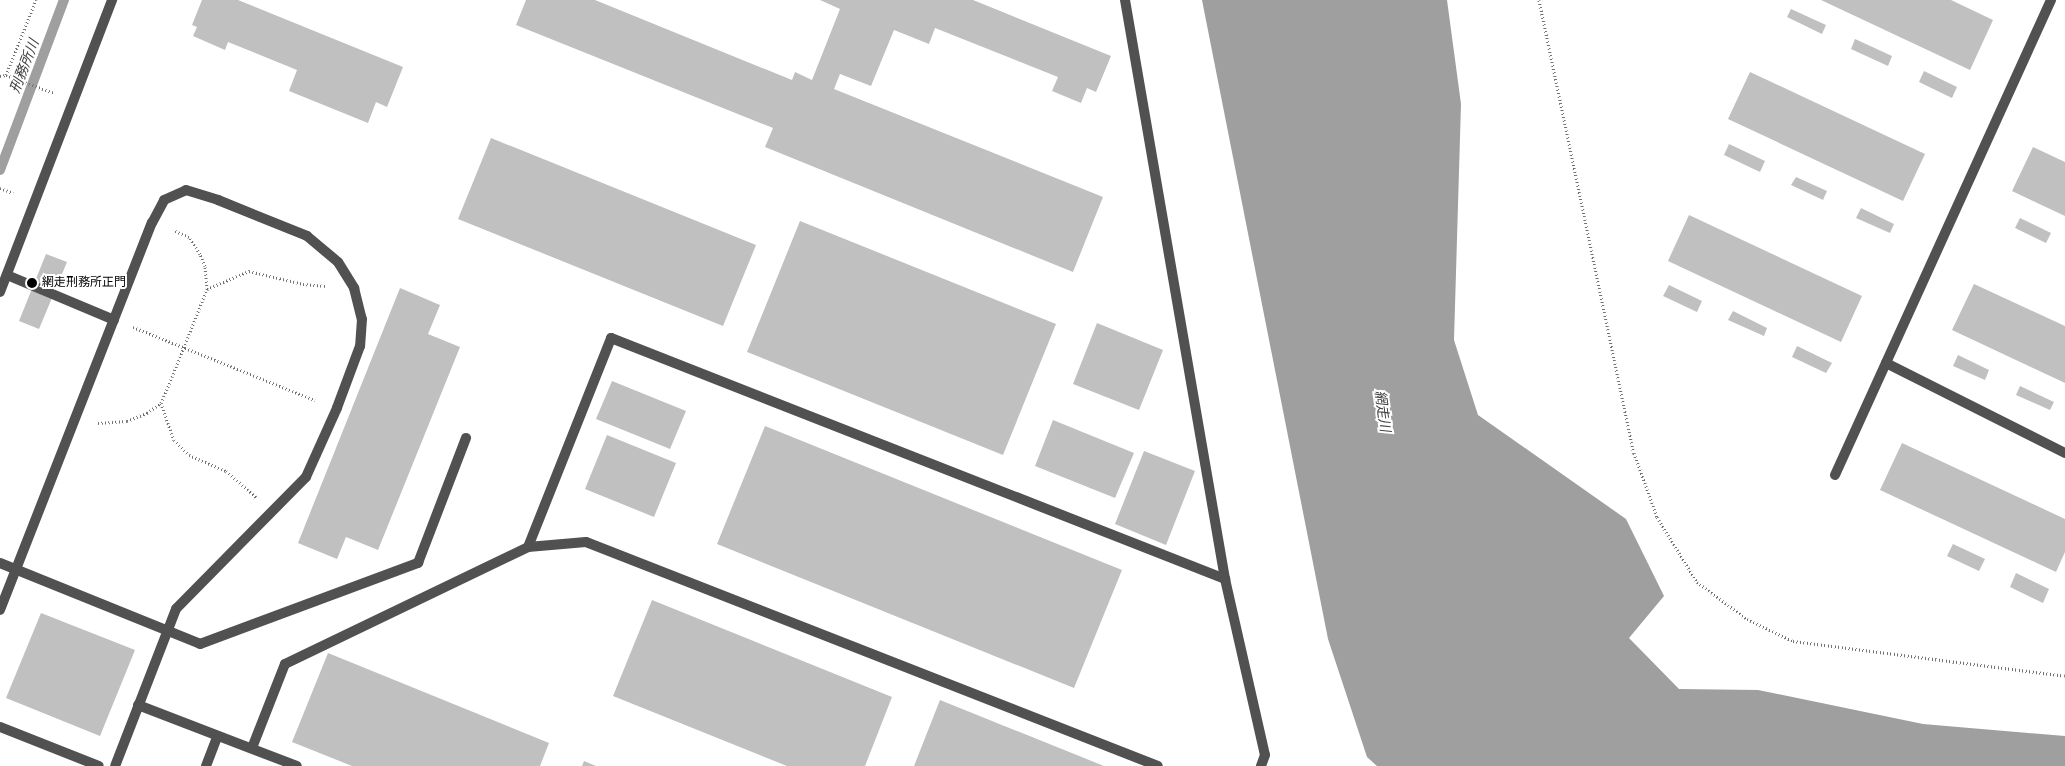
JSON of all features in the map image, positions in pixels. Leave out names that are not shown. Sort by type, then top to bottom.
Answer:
[{"type":"street","points":[[0,292],[112,0]]},
{"type":"street","points":[[1126,0],[1225,579],[1265,754],[1261,766]]},
{"type":"street","points":[[1835,475],[2051,0]]},
{"type":"street","points":[[0,610],[152,223],[164,200],[186,190],[218,200],[307,236],[338,262],[354,288],[362,319],[360,346],[337,408],[306,477],[274,512],[176,609],[115,766]]},
{"type":"street","points":[[6,275],[114,320]]},
{"type":"street","points":[[528,547],[611,338],[1225,579]]},
{"type":"street","points":[[1886,363],[2065,452]]},
{"type":"street","points":[[0,563],[200,644],[418,563],[466,438]]},
{"type":"street","points":[[252,748],[285,664],[528,547],[586,542],[1158,766]]},
{"type":"street","points":[[138,705],[217,737],[252,748],[297,766]]},
{"type":"street","points":[[0,727],[99,766]]},
{"type":"street","points":[[206,766],[217,737]]},
{"type":"path","points":[[6,75],[36,0]]},
{"type":"path","points":[[1539,0],[1634,453],[1657,517],[1697,582],[1747,619],[1793,641],[2065,676]]},
{"type":"path","points":[[0,76],[6,75],[40,88]]},
{"type":"path","points":[[75,419],[101,423],[127,421],[161,403],[207,289],[205,266],[188,237],[152,223]]},
{"type":"path","points":[[207,289],[249,271],[303,284],[354,288]]},
{"type":"path","points":[[114,320],[184,346],[337,408]]},
{"type":"path","points":[[161,403],[174,440],[189,456],[226,471],[274,512]]},
{"type":"water","name":"網走川","points":[[1202,0],[1447,0],[1461,104],[1454,340],[1478,415],[1626,519],[1664,596],[1629,638],[1679,689],[1758,690],[1923,724],[2065,736],[2065,766],[1377,766],[1367,757],[1328,639]]},
{"type":"building","points":[[202,0],[238,0],[403,67],[387,107],[376,102],[368,123],[289,91],[297,70],[228,42],[225,50],[193,36],[197,27],[192,25]]},
{"type":"building","points":[[526,0],[595,0],[792,80],[795,72],[812,80],[840,9],[820,0],[973,0],[1111,56],[1096,92],[1087,88],[1081,103],[1052,91],[1058,77],[935,28],[929,44],[894,30],[871,86],[840,74],[834,89],[1103,197],[1073,272],[765,147],[773,128],[516,25]]},
{"type":"building","points":[[1821,0],[1951,0],[1993,20],[1970,70]]},
{"type":"building","points":[[1791,9],[1826,25],[1822,34],[1787,17]]},
{"type":"building","points":[[1855,39],[1892,56],[1888,66],[1851,49]]},
{"type":"building","points":[[1924,71],[1957,87],[1952,98],[1919,82]]},
{"type":"building","points":[[1750,72],[1925,154],[1903,201],[1728,119]]},
{"type":"building","points":[[491,138],[756,245],[723,326],[458,219]]},
{"type":"building","points":[[1729,144],[1765,161],[1760,172],[1724,155]]},
{"type":"building","points":[[2033,147],[2065,162],[2065,216],[2012,191]]},
{"type":"building","points":[[1796,177],[1827,191],[1823,200],[1791,185]]},
{"type":"building","points":[[1861,208],[1894,224],[1890,233],[1856,218]]},
{"type":"building","points":[[1689,215],[1862,296],[1841,342],[1668,261]]},
{"type":"building","points":[[2020,218],[2051,233],[2046,243],[2015,228]]},
{"type":"building","points":[[800,221],[1056,324],[1003,455],[747,352]]},
{"type":"building","points":[[46,254],[67,262],[39,329],[19,321]]},
{"type":"building","points":[[1974,284],[2065,326],[2065,383],[1952,330]]},
{"type":"building","points":[[1669,285],[1702,301],[1697,312],[1663,296]]},
{"type":"building","points":[[400,288],[440,305],[428,334],[460,347],[378,550],[346,537],[337,559],[298,543]]},
{"type":"building","points":[[1733,311],[1767,328],[1764,336],[1728,320]]},
{"type":"building","points":[[1097,323],[1163,350],[1139,410],[1073,384]]},
{"type":"building","points":[[1797,346],[1832,363],[1826,373],[1792,357]]},
{"type":"building","points":[[1958,355],[1989,370],[1985,380],[1953,366]]},
{"type":"building","points":[[612,381],[686,411],[670,449],[596,419]]},
{"type":"building","points":[[2020,386],[2054,402],[2050,410],[2016,395]]},
{"type":"building","points":[[1053,420],[1134,453],[1115,498],[1035,466]]},
{"type":"building","points":[[765,426],[1122,570],[1074,688],[717,544]]},
{"type":"building","points":[[607,435],[676,463],[654,517],[585,489]]},
{"type":"building","points":[[1902,443],[2065,519],[2065,552],[2056,572],[1880,490]]},
{"type":"building","points":[[1144,451],[1195,471],[1166,545],[1115,524]]},
{"type":"building","points":[[1953,544],[1985,559],[1979,571],[1947,556]]},
{"type":"building","points":[[2016,573],[2049,589],[2043,603],[2010,587]]},
{"type":"building","points":[[652,600],[892,697],[865,766],[787,766],[613,696]]},
{"type":"building","points":[[41,613],[135,650],[100,736],[6,698]]},
{"type":"building","points":[[328,653],[549,743],[540,766],[352,766],[292,742]]},
{"type":"building","points":[[940,700],[1104,766],[914,766]]},
{"type":"building","points":[[584,761],[596,766],[582,766]]},
{"type":"waterway","name":"刑務所川","points":[[0,170],[64,0]]},
{"type":"place","name":"網走刑務所正門","points":[[32,283]]}]
